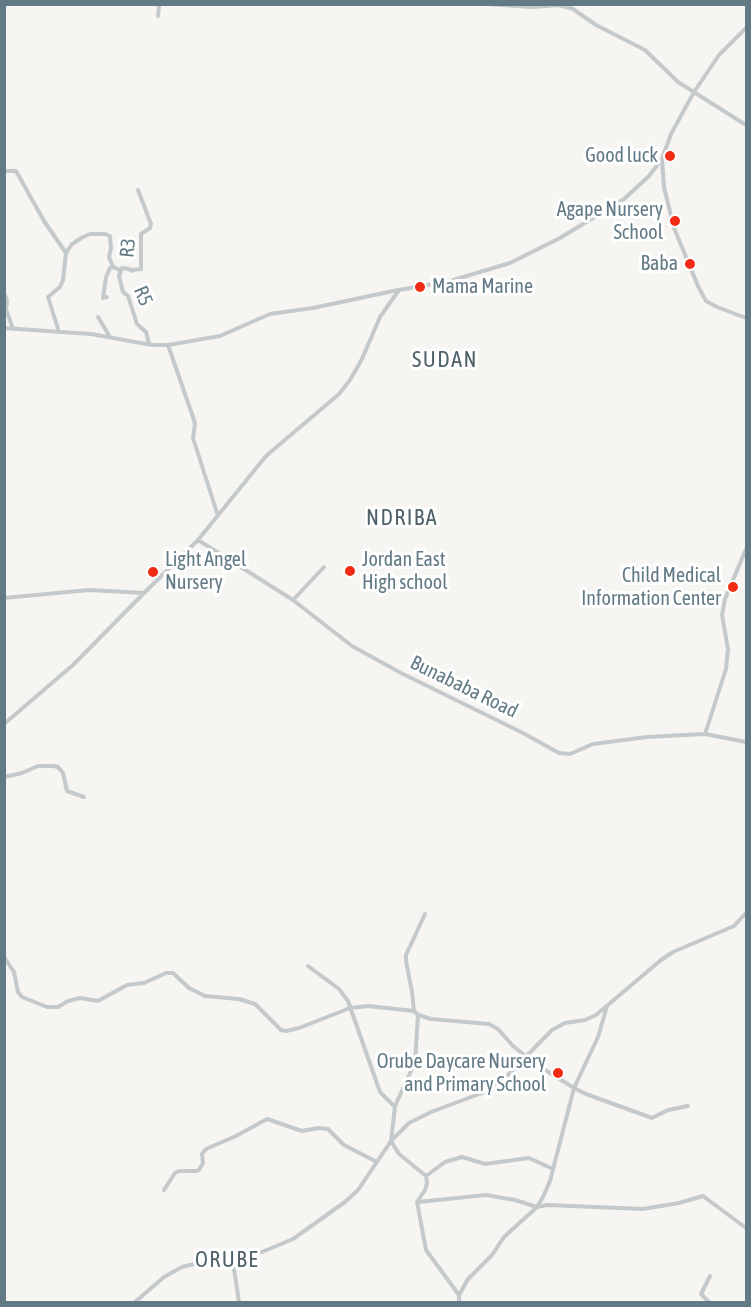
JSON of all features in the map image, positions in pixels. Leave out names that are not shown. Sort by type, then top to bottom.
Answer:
[{"type":"street","points":[[158,16],[159,4]]},
{"type":"street","points":[[489,5],[532,7],[559,5],[573,9],[596,25],[645,50],[678,82],[747,125]]},
{"type":"street","points":[[4,328],[91,334],[149,345],[168,345],[220,336],[270,314],[313,308],[450,281],[510,263],[534,252],[624,199],[649,176],[662,159],[671,134],[694,92],[719,54],[747,28]]},
{"type":"street","points":[[662,159],[664,187],[674,228],[706,301],[747,318]]},
{"type":"street","points":[[4,171],[16,171],[66,253]]},
{"type":"street","name":"R3","points":[[132,271],[141,269],[141,234],[150,228],[138,190]]},
{"type":"street","points":[[59,332],[48,297],[60,287],[66,253],[77,240],[90,234],[110,236],[109,257],[113,267],[120,270]]},
{"type":"street","points":[[107,297],[103,298],[106,277],[110,268],[113,267]]},
{"type":"street","name":"R5","points":[[132,271],[125,268],[120,270],[119,276],[123,292],[128,296],[137,324],[146,332],[149,345]]},
{"type":"street","points":[[4,724],[73,665],[198,540],[266,456],[326,406],[344,387],[362,359],[380,317],[399,290]]},
{"type":"street","points":[[4,293],[7,301],[6,309],[13,329]]},
{"type":"street","points":[[98,317],[110,338]]},
{"type":"street","points":[[168,345],[193,417],[195,424],[193,438],[218,517]]},
{"type":"street","name":"Bunababa Road","points":[[198,540],[293,600],[352,646],[559,753],[570,753],[593,744],[647,737],[705,734],[747,742]]},
{"type":"street","points":[[705,734],[726,669],[728,649],[722,615],[723,607],[740,560],[747,549]]},
{"type":"street","points":[[293,600],[324,567]]},
{"type":"street","points":[[4,598],[89,590],[144,593]]},
{"type":"street","points":[[4,777],[22,773],[38,765],[58,767],[63,773],[67,791],[84,797]]},
{"type":"street","points":[[135,1302],[164,1277],[182,1266],[273,1249],[293,1239],[345,1202],[364,1182],[391,1141],[409,1123],[421,1116],[490,1090],[558,1026],[591,1018],[661,960],[679,949],[734,926],[747,913]]},
{"type":"street","points":[[414,1011],[406,961],[425,914]]},
{"type":"street","points":[[4,957],[15,975],[18,992],[30,1001],[47,1007],[58,1006],[80,998],[98,1001],[127,986],[144,983],[166,973],[172,973],[189,988],[205,996],[239,999],[255,1004],[281,1030],[286,1032],[350,1008],[374,1006],[414,1011],[418,1015],[431,1019],[489,1023],[525,1056],[574,1088],[652,1118],[668,1110],[688,1106]]},
{"type":"street","points":[[308,966],[339,989],[348,1001],[380,1092],[394,1107]]},
{"type":"street","points":[[459,1302],[459,1295],[471,1274],[537,1207],[543,1197],[553,1169],[574,1088],[598,1037],[608,1005]]},
{"type":"street","points":[[418,1015],[415,1062],[394,1107],[391,1141],[399,1154],[426,1176],[425,1190],[417,1202],[426,1250],[459,1295]]},
{"type":"street","points":[[164,1190],[178,1170],[196,1172],[200,1170],[203,1163],[202,1154],[206,1149],[267,1119],[302,1131],[328,1129],[344,1145],[377,1162]]},
{"type":"street","points":[[426,1176],[446,1162],[462,1157],[485,1164],[529,1158],[553,1169]]},
{"type":"street","points":[[417,1202],[486,1195],[537,1207],[546,1205],[643,1209],[703,1196],[747,1228]]},
{"type":"street","points":[[543,1197],[546,1205]]},
{"type":"street","points":[[232,1256],[239,1302]]},
{"type":"street","points":[[709,1302],[701,1294],[710,1276]]},
{"type":"place","name":"Good luck","points":[[670,156]]},
{"type":"place","name":"Agape Nursery School","points":[[675,221]]},
{"type":"place","name":"Baba","points":[[690,264]]},
{"type":"place","name":"Mama Marine","points":[[420,287]]},
{"type":"place","name":"Jordan East High school","points":[[350,571]]},
{"type":"place","name":"Light Angel Nursery","points":[[153,572]]},
{"type":"place","name":"Child Medical Information Center","points":[[733,587]]},
{"type":"place","name":"Orube Daycare Nursery and Primary School","points":[[558,1073]]},
{"type":"district","name":"SUDAN","points":[[445,360]]},
{"type":"district","name":"NDRIBA","points":[[402,518]]},
{"type":"district","name":"ORUBE","points":[[227,1260]]}]
